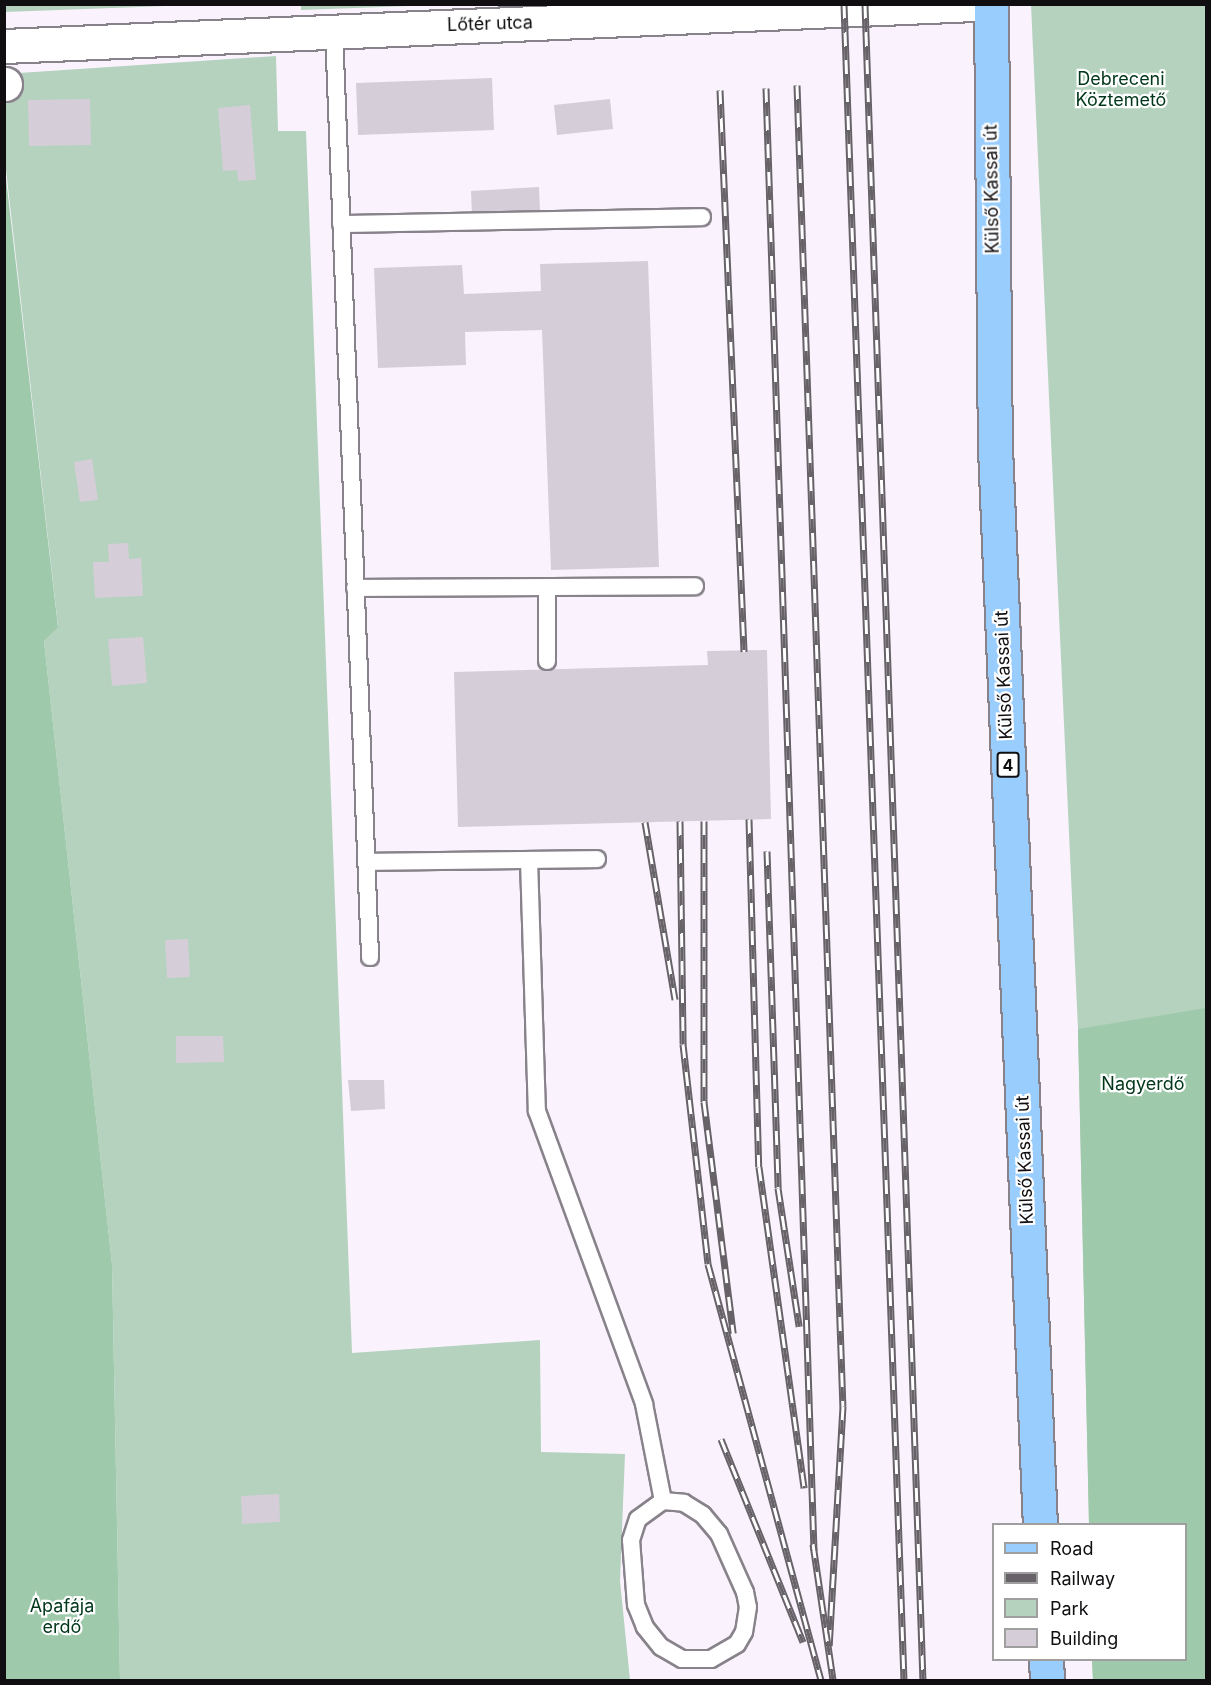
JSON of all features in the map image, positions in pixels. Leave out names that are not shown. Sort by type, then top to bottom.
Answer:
[{"type":"main road","name":"Külső Kassai út","points":[[991,4],[995,448],[1040,1523]]},
{"type":"main road","points":[[1046,1661],[1047,1680]]},
{"type":"street","name":"Lőtér utca","points":[[4,46],[975,4]]},
{"type":"lane","points":[[334,31],[370,957]]},
{"type":"lane","points":[[341,224],[702,217]]},
{"type":"lane","points":[[355,588],[696,586]]},
{"type":"lane","points":[[547,587],[547,661]]},
{"type":"lane","points":[[366,862],[597,859]]},
{"type":"lane","points":[[529,860],[537,1111],[644,1404],[663,1501]]},
{"type":"lane","points":[[663,1501],[684,1503],[703,1515],[718,1534],[745,1592],[748,1607],[744,1632],[737,1644],[711,1659],[682,1659],[661,1647],[645,1627],[636,1605],[631,1540],[638,1519],[663,1501]]},
{"type":"green space","points":[[5,4],[192,4],[192,5],[5,12]]},
{"type":"green space","points":[[301,4],[436,5],[301,10]]},
{"type":"green space","name":"Debreceni Köztemető","points":[[1031,5],[1206,5],[1206,1680],[1093,1680],[1092,1661],[1187,1661],[1187,1523],[1089,1523],[1078,1029]]},
{"type":"green space","points":[[276,56],[278,131],[306,131],[352,1353],[540,1340],[541,1452],[625,1454],[620,1581],[630,1680],[120,1680],[112,1264],[44,641],[58,626],[5,161],[4,74]]},
{"type":"green space","name":"Apafája erdő","points":[[4,161],[58,627],[44,641],[112,1264],[120,1680],[5,1680]]},
{"type":"green space","name":"Nagyerdő","points":[[1206,1008],[1206,1680],[1093,1680],[1092,1661],[1187,1661],[1187,1523],[1089,1523],[1078,1029]]},
{"type":"building","points":[[492,78],[494,130],[358,135],[356,83]]},
{"type":"building","points":[[90,99],[91,145],[29,146],[28,100]]},
{"type":"building","points":[[610,99],[613,129],[557,135],[554,105]]},
{"type":"building","points":[[250,105],[256,180],[238,181],[237,170],[223,171],[218,108]]},
{"type":"building","points":[[539,187],[540,211],[472,215],[471,191]]},
{"type":"building","points":[[648,261],[659,567],[551,570],[542,330],[465,332],[466,365],[378,368],[374,268],[462,265],[464,294],[541,291],[540,264]]},
{"type":"building","points":[[92,459],[98,500],[80,502],[74,462]]},
{"type":"building","points":[[128,543],[129,559],[141,558],[143,596],[95,598],[93,562],[109,562],[108,544]]},
{"type":"building","points":[[143,637],[147,683],[112,686],[108,639]]},
{"type":"building","points":[[767,650],[771,819],[458,827],[454,672],[708,665],[707,651]]},
{"type":"building","points":[[188,939],[190,977],[167,978],[165,940]]},
{"type":"building","points":[[176,1036],[223,1036],[224,1062],[176,1063]]},
{"type":"building","points":[[348,1080],[384,1080],[385,1109],[351,1111]]},
{"type":"building","points":[[279,1494],[280,1522],[242,1524],[241,1496]]},
{"type":"railway","points":[[844,4],[904,1680]]},
{"type":"railway","points":[[865,4],[923,1680]]},
{"type":"railway","points":[[797,85],[843,1406],[829,1646]]},
{"type":"railway","points":[[766,88],[814,1550]]},
{"type":"railway","points":[[720,90],[744,651]]},
{"type":"railway","points":[[749,819],[759,1167],[804,1488]]},
{"type":"railway","points":[[680,821],[683,1044],[708,1264],[821,1680]]},
{"type":"railway","points":[[704,821],[704,1102],[733,1333]]},
{"type":"railway","points":[[645,822],[675,999]]},
{"type":"railway","points":[[767,851],[778,1188],[799,1326]]},
{"type":"railway","points":[[721,1439],[803,1642]]},
{"type":"railway","points":[[813,1544],[833,1680]]}]
